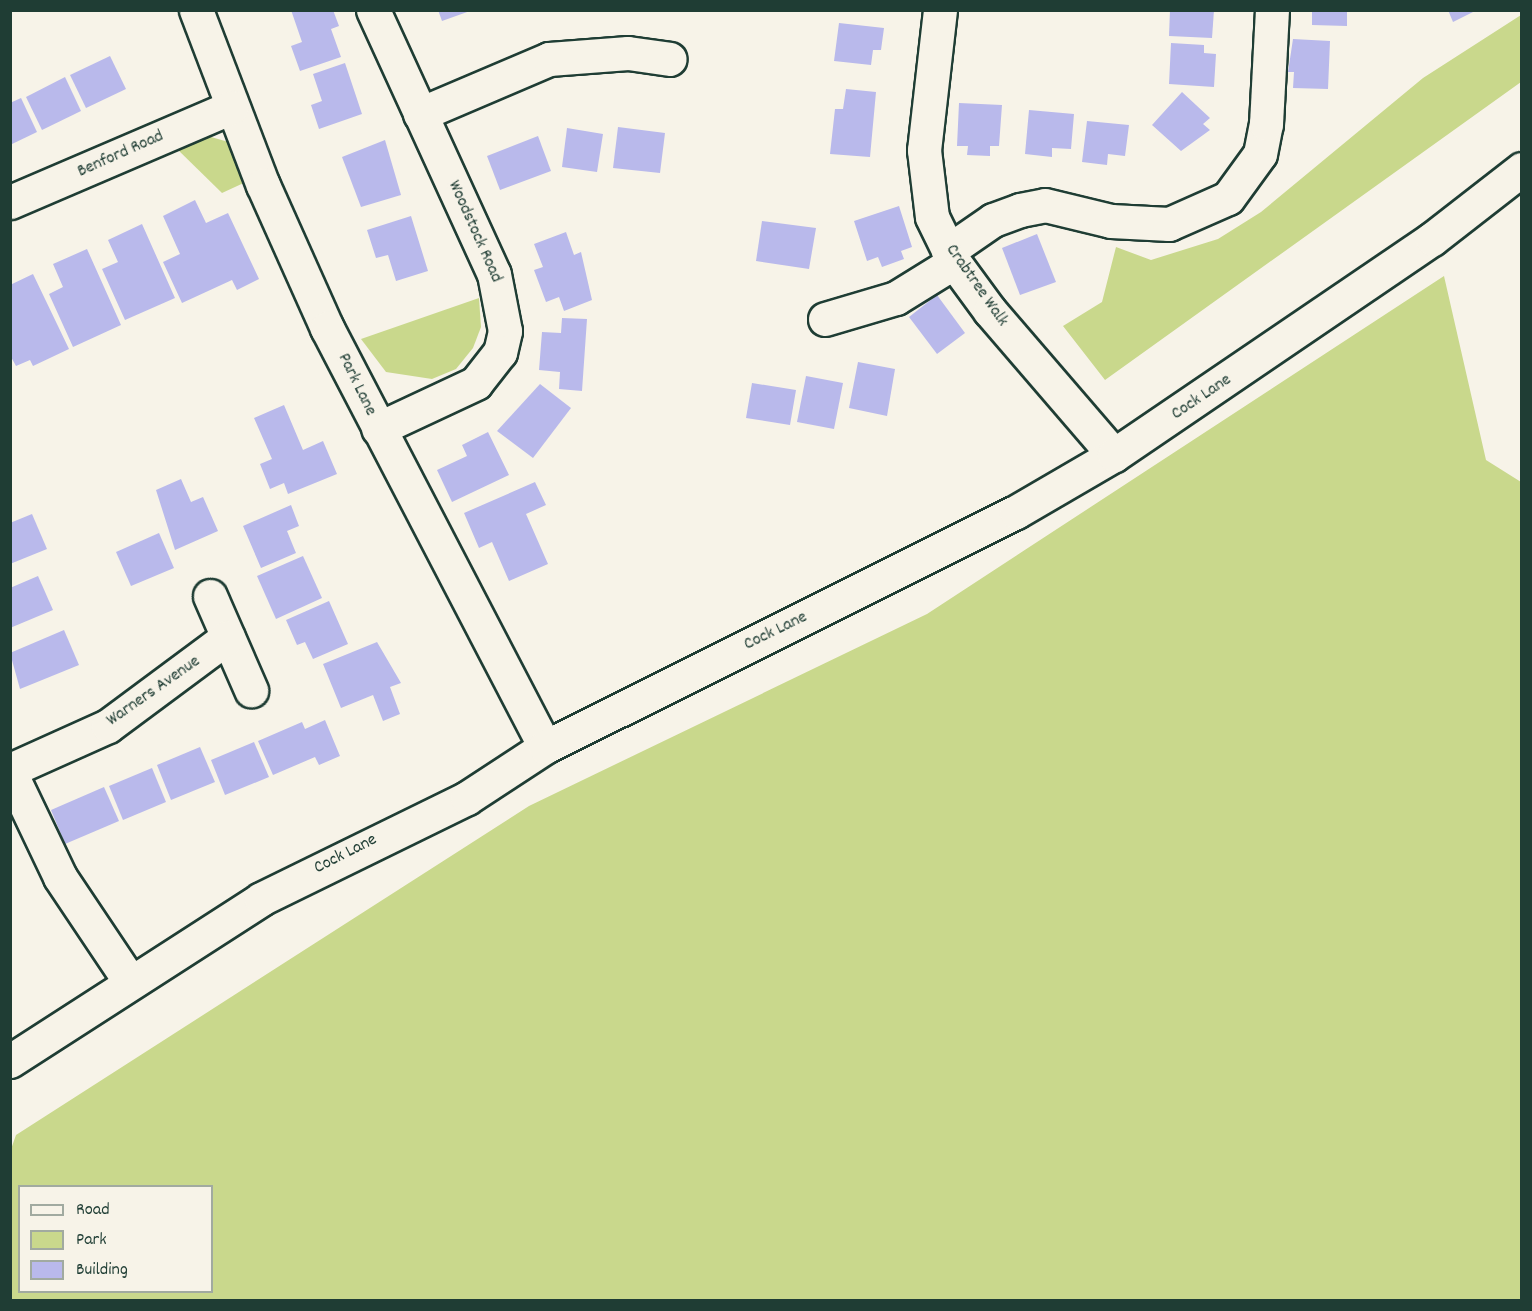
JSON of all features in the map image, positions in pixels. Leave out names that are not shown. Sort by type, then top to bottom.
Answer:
[{"type":"street","name":"Park Lane","points":[[196,10],[232,107],[294,256],[378,429],[545,747]]},
{"type":"street","name":"Woodstock Road","points":[[373,10],[494,274],[505,331],[500,352],[476,383],[378,429]]},
{"type":"street","name":"Crabtree Walk","points":[[940,10],[925,183],[951,256],[1114,455]]},
{"type":"street","points":[[825,319],[896,298],[993,220],[1020,210],[1045,205],[1111,221],[1169,224],[1228,198],[1260,154],[1266,124],[1272,10]]},
{"type":"street","points":[[420,114],[549,59],[628,53],[670,59]]},
{"type":"street","name":"Benford Road","points":[[10,202],[232,107]]},
{"type":"street","name":"Cock Lane","points":[[10,1061],[129,980],[261,899],[467,798],[545,747],[1016,512],[1114,455],[1432,239],[1521,169]]},
{"type":"street","points":[[210,597],[250,690]]},
{"type":"street","name":"Warners Avenue","points":[[129,980],[60,877],[10,771],[108,726],[228,637]]},
{"type":"green space","points":[[1521,15],[1521,82],[1105,380],[1063,326],[1102,302],[1116,247],[1151,260],[1218,239],[1261,212],[1423,78]]},
{"type":"green space","points":[[204,135],[232,143],[248,181],[222,193],[174,146]]},
{"type":"green space","points":[[1444,276],[1486,460],[1521,482],[1521,1300],[11,1300],[10,1152],[16,1135],[529,806],[927,614]]},
{"type":"green space","points":[[479,298],[481,327],[473,348],[456,369],[432,379],[386,372],[361,339]]},
{"type":"building","points":[[291,10],[333,10],[339,26],[331,29],[341,57],[300,71],[291,46],[302,42]]},
{"type":"building","points":[[438,10],[470,10],[470,11],[442,21]]},
{"type":"building","points":[[1170,10],[1214,10],[1212,38],[1169,36]]},
{"type":"building","points":[[1312,10],[1347,10],[1347,26],[1312,25]]},
{"type":"building","points":[[1448,10],[1477,10],[1453,22]]},
{"type":"building","points":[[839,23],[884,28],[881,50],[873,50],[871,65],[834,61]]},
{"type":"building","points":[[1293,39],[1330,41],[1328,89],[1293,88],[1294,72],[1288,72]]},
{"type":"building","points":[[1171,43],[1204,45],[1204,53],[1216,54],[1214,87],[1169,84]]},
{"type":"building","points":[[110,56],[126,89],[86,108],[70,75]]},
{"type":"building","points":[[345,63],[362,114],[319,129],[311,105],[322,101],[313,74]]},
{"type":"building","points":[[65,77],[81,111],[42,130],[26,97]]},
{"type":"building","points":[[846,89],[876,92],[870,157],[830,154],[835,109],[843,109]]},
{"type":"building","points":[[1182,92],[1210,118],[1203,124],[1210,130],[1181,151],[1152,125]]},
{"type":"building","points":[[21,98],[37,132],[10,145],[10,103]]},
{"type":"building","points":[[959,103],[1002,105],[999,146],[990,146],[990,156],[967,155],[968,146],[957,146]]},
{"type":"building","points":[[1029,110],[1074,114],[1071,149],[1052,148],[1052,157],[1025,154]]},
{"type":"building","points":[[1087,121],[1129,125],[1125,156],[1108,154],[1107,165],[1082,162]]},
{"type":"building","points":[[618,127],[665,133],[660,173],[613,168]]},
{"type":"building","points":[[567,128],[603,134],[597,172],[562,167]]},
{"type":"building","points":[[538,136],[551,171],[500,190],[487,156]]},
{"type":"building","points":[[385,140],[401,195],[361,207],[342,157]]},
{"type":"building","points":[[195,200],[206,223],[228,213],[259,279],[237,290],[232,280],[182,303],[163,262],[180,254],[163,216]]},
{"type":"building","points":[[899,206],[912,247],[901,251],[904,259],[882,267],[878,257],[867,261],[854,221]]},
{"type":"building","points":[[411,216],[428,271],[396,281],[388,255],[376,258],[367,230]]},
{"type":"building","points":[[762,221],[816,228],[809,269],[756,261]]},
{"type":"building","points":[[142,224],[175,298],[125,320],[102,269],[118,262],[108,240]]},
{"type":"building","points":[[566,232],[574,255],[581,252],[592,300],[564,311],[559,297],[546,302],[534,270],[543,267],[534,244]]},
{"type":"building","points":[[1037,234],[1056,282],[1020,295],[1002,248]]},
{"type":"building","points":[[87,249],[121,325],[73,347],[49,294],[63,287],[53,264]]},
{"type":"building","points":[[33,274],[69,349],[33,366],[30,360],[16,366],[10,355],[10,285]]},
{"type":"building","points":[[937,295],[965,333],[937,354],[909,317]]},
{"type":"building","points":[[562,318],[587,319],[582,391],[559,389],[560,372],[539,370],[542,332],[561,333]]},
{"type":"building","points":[[858,362],[895,369],[887,416],[849,408]]},
{"type":"building","points":[[806,376],[843,383],[834,429],[797,422]]},
{"type":"building","points":[[752,383],[796,390],[790,425],[746,418]]},
{"type":"building","points":[[540,384],[571,408],[533,458],[497,431]]},
{"type":"building","points":[[284,405],[303,450],[323,441],[337,474],[288,494],[284,483],[270,489],[260,464],[272,459],[254,418]]},
{"type":"building","points":[[488,432],[509,475],[452,502],[437,470],[467,456],[462,445]]},
{"type":"building","points":[[181,479],[191,502],[203,497],[218,531],[175,550],[156,490]]},
{"type":"building","points":[[535,482],[546,505],[526,514],[548,564],[509,581],[492,542],[479,548],[464,513]]},
{"type":"building","points":[[291,505],[299,526],[287,531],[296,553],[261,568],[243,526]]},
{"type":"building","points":[[32,514],[47,549],[10,564],[10,523]]},
{"type":"building","points":[[159,533],[174,568],[131,586],[116,552]]},
{"type":"building","points":[[303,556],[322,598],[276,619],[257,576]]},
{"type":"building","points":[[38,576],[53,610],[10,628],[10,588]]},
{"type":"building","points":[[329,601],[348,644],[313,659],[305,642],[297,645],[286,620]]},
{"type":"building","points":[[64,630],[79,665],[20,689],[10,653]]},
{"type":"building","points":[[377,642],[401,683],[390,687],[400,714],[383,721],[373,695],[341,708],[323,664]]},
{"type":"building","points":[[325,720],[340,756],[319,765],[315,757],[273,775],[258,741],[302,722],[305,729]]},
{"type":"building","points":[[254,742],[269,777],[225,795],[211,760]]},
{"type":"building","points":[[200,747],[215,782],[171,800],[157,765]]},
{"type":"building","points":[[152,768],[166,802],[123,820],[109,786]]},
{"type":"building","points":[[104,787],[119,821],[65,844],[51,810]]}]
